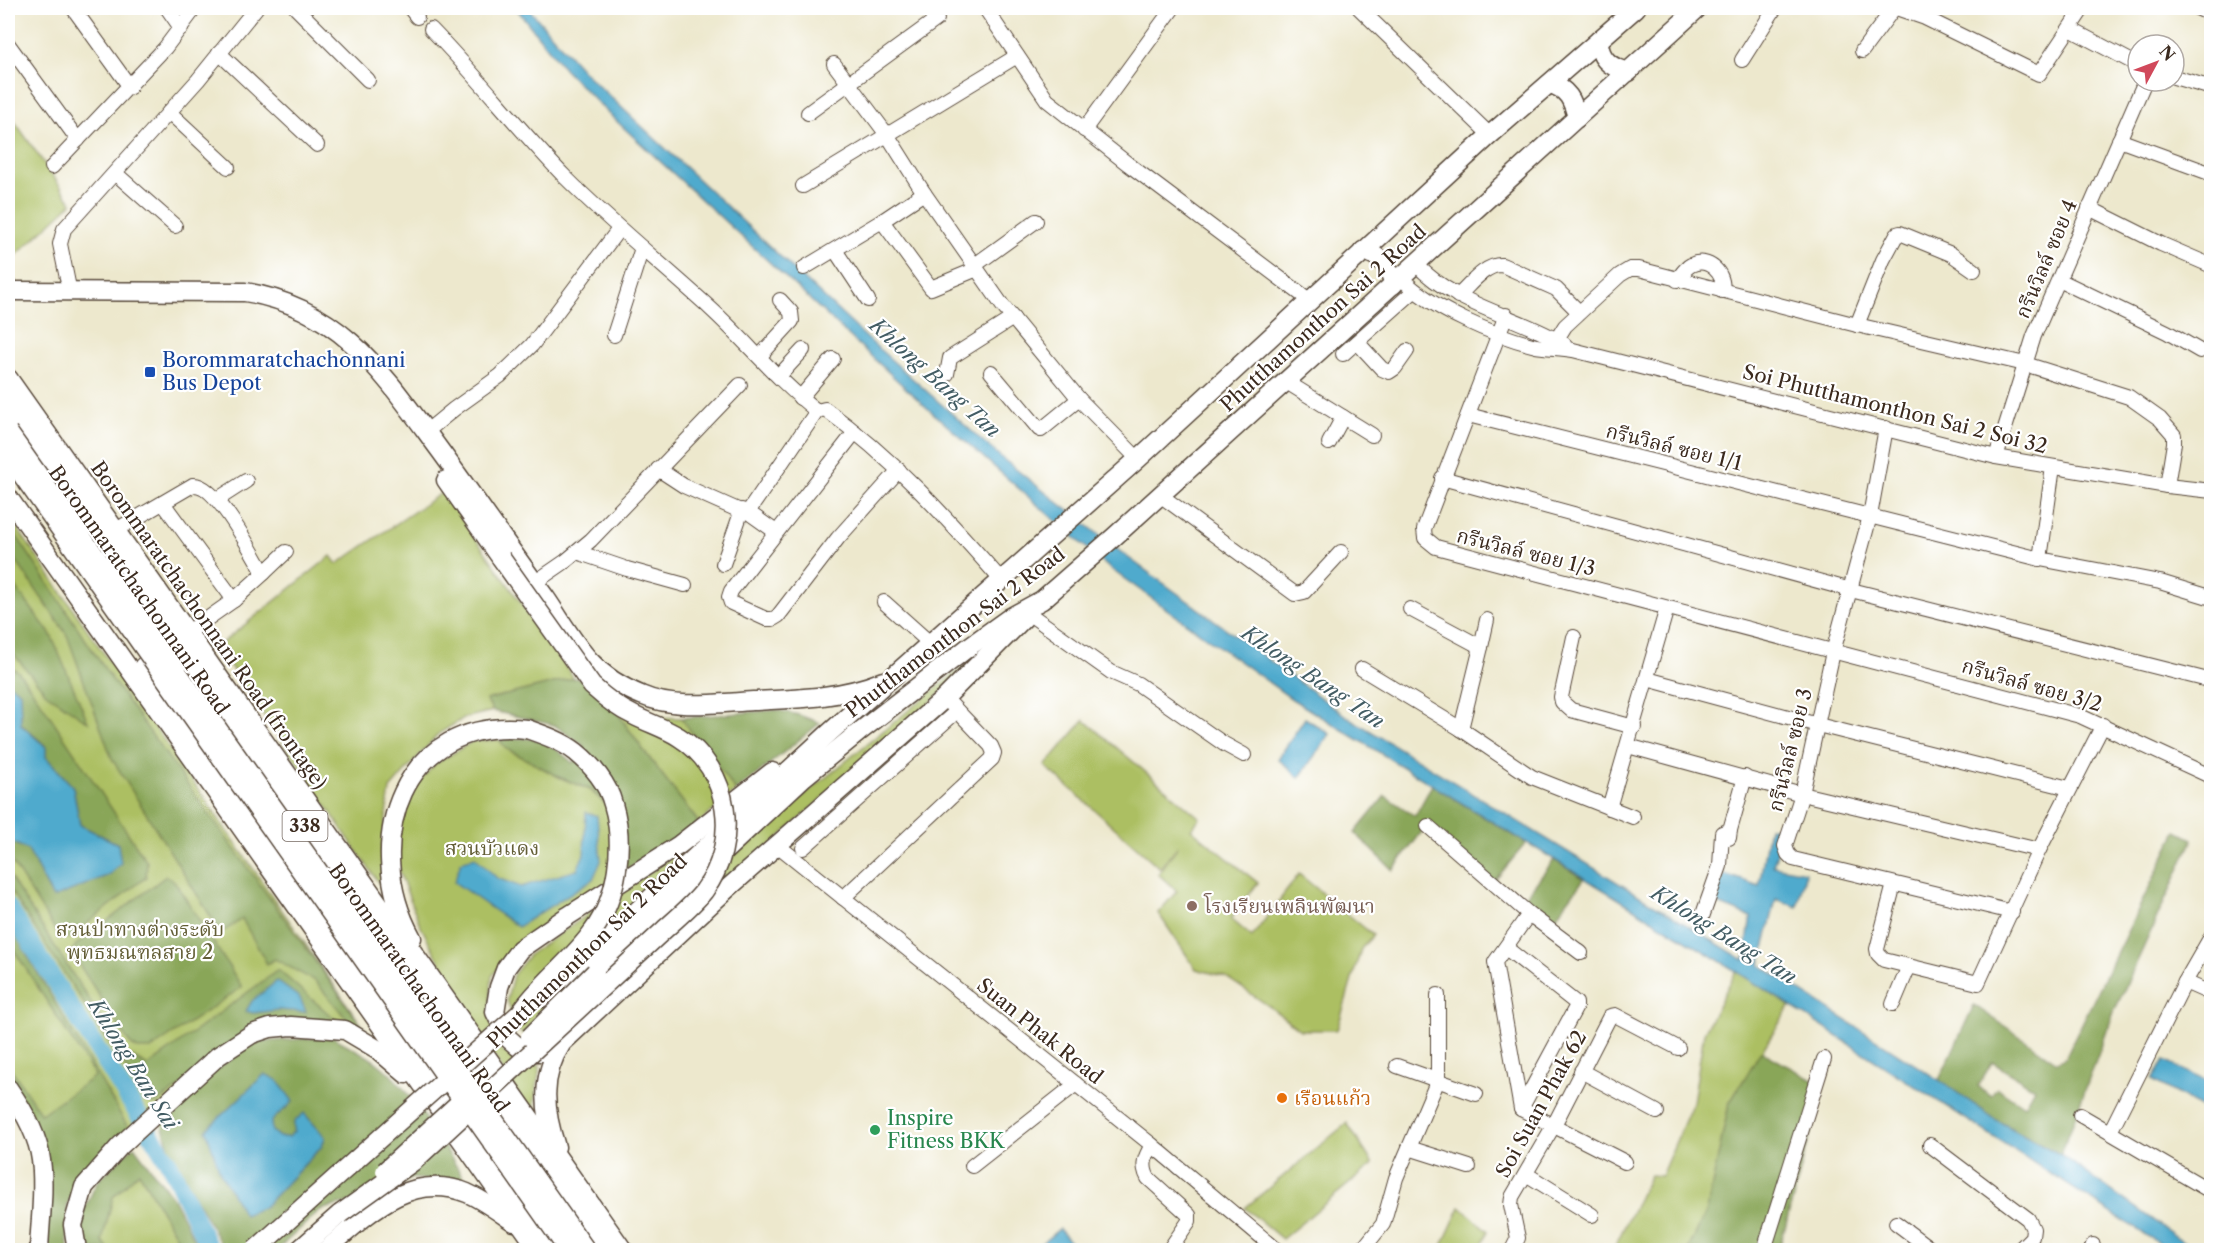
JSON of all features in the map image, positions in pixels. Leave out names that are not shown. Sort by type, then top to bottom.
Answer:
[{"type":"highway","name":"Borommaratchachonnani Road","points":[[8,402],[601,1251]]},
{"type":"highway","name":"Borommaratchachonnani Road","points":[[8,468],[556,1251]]},
{"type":"main road","name":"Phutthamonthon Sai 2 Road","points":[[299,1251],[501,1065],[595,972],[804,777],[970,646],[1009,618],[1042,600],[1285,381],[1403,284],[1416,264],[1698,8]]},
{"type":"main road","name":"Phutthamonthon Sai 2 Road","points":[[255,1251],[520,1013],[535,1003],[828,734],[1083,509],[1490,135],[1599,40],[1626,11]]},
{"type":"main road","points":[[1599,40],[1600,50],[1606,61],[1617,69],[1629,72]]},
{"type":"main road","points":[[1549,84],[1568,95],[1577,118]]},
{"type":"main road","points":[[1363,251],[1373,254],[1403,284]]},
{"type":"main road","points":[[8,291],[70,293],[228,291],[270,297],[294,305],[331,326],[381,371],[514,551],[534,583],[592,663],[623,687],[644,697],[663,702],[689,704],[808,698],[840,694],[868,687],[893,677]]},
{"type":"main road","points":[[340,1214],[414,1161],[704,891],[723,854],[726,819],[724,797],[706,760],[681,737],[631,714],[607,700],[592,686],[401,414],[387,391],[381,371]]},
{"type":"main road","name":"Borommaratchachonnani Road (frontage)","points":[[8,378],[623,1251]]},
{"type":"main road","name":"338","points":[[8,432],[586,1251]]},
{"type":"main road","name":"338","points":[[8,455],[568,1251]]},
{"type":"main road","name":"338","points":[[8,497],[539,1251]]},
{"type":"main road","points":[[828,734],[755,784],[679,845],[520,949],[506,968],[499,987],[495,1012],[508,1038],[525,1052],[549,1052],[562,1043],[776,844],[951,704],[1042,600]]},
{"type":"main road","points":[[448,1002],[409,932],[396,900],[391,873],[390,841],[399,797],[410,779],[441,747],[462,736],[481,730],[505,726],[527,729],[551,738],[575,752],[590,765],[602,781],[613,803],[618,830],[618,855],[614,883],[606,906],[593,931],[531,997],[520,1013]]},
{"type":"main road","points":[[76,1251],[73,1225],[84,1187],[120,1146],[159,1113],[218,1056],[252,1034],[270,1028],[291,1026],[345,1030],[377,1049],[426,1090]]},
{"type":"main road","points":[[561,1163],[550,1130],[545,1102],[548,1071],[553,1056],[562,1043]]},
{"type":"main road","points":[[8,1088],[27,1120],[41,1159],[39,1251]]},
{"type":"main road","points":[[326,1251],[381,1204],[395,1196],[423,1188],[451,1189],[466,1193],[523,1228]]},
{"type":"street","points":[[73,8],[130,87]]},
{"type":"street","points":[[167,8],[181,28]]},
{"type":"street","points":[[52,167],[130,87],[181,28],[195,8]]},
{"type":"street","points":[[70,293],[60,244],[64,229],[169,112],[256,8]]},
{"type":"street","points":[[296,8],[368,80]]},
{"type":"street","points":[[985,8],[1047,100],[1309,300]]},
{"type":"street","points":[[1084,130],[1173,8]]},
{"type":"street","points":[[1359,8],[1490,135]]},
{"type":"street","points":[[1742,60],[1775,8]]},
{"type":"street","points":[[1862,51],[1895,8],[1925,18],[2037,74],[2040,73],[2082,8]]},
{"type":"street","points":[[2197,8],[2210,14]]},
{"type":"street","points":[[808,113],[937,19]]},
{"type":"street","points":[[431,29],[467,66],[542,154],[619,229],[710,309],[800,398],[817,411]]},
{"type":"street","points":[[2070,29],[2126,59]]},
{"type":"street","points":[[8,44],[78,140]]},
{"type":"street","points":[[219,53],[317,145]]},
{"type":"street","points":[[803,186],[1017,56]]},
{"type":"street","points":[[834,64],[888,136],[924,193],[1013,318],[1079,399],[1138,459]]},
{"type":"street","points":[[2186,81],[2211,88]]},
{"type":"street","name":"กรีนวิลล์ ซอย 4","points":[[1996,457],[2034,336],[2140,93]]},
{"type":"street","points":[[169,112],[228,168]]},
{"type":"street","points":[[2119,140],[2211,174]]},
{"type":"street","points":[[115,173],[175,226]]},
{"type":"street","points":[[804,268],[924,193]]},
{"type":"street","points":[[2089,208],[2211,266]]},
{"type":"street","points":[[882,221],[929,286],[937,287],[976,267],[1036,221]]},
{"type":"street","points":[[426,432],[500,376],[532,345],[619,229]]},
{"type":"street","points":[[1857,325],[1897,234],[1900,233],[1951,254],[1974,270]]},
{"type":"street","points":[[614,335],[642,248]]},
{"type":"street","points":[[835,250],[868,300]]},
{"type":"street","points":[[1677,280],[1689,265],[1701,263],[1709,265],[1720,274],[1723,282],[1722,291]]},
{"type":"street","name":"Soi Phutthamonthon Sai 2 Soi 32","points":[[1416,264],[1428,276],[1458,296],[1506,315],[1557,339],[1573,350]]},
{"type":"street","points":[[1458,296],[1487,270],[1495,265],[1502,265],[1556,289],[1579,312]]},
{"type":"street","points":[[1557,339],[1565,326],[1620,274],[1630,269],[1639,269],[1857,325],[2025,364],[2129,397],[2160,419],[2174,435],[2167,486]]},
{"type":"street","points":[[2059,280],[2167,332],[2200,351]]},
{"type":"street","points":[[1343,354],[1357,342],[1403,284]]},
{"type":"street","name":"Soi Phutthamonthon Sai 2 Soi 32","points":[[1403,284],[1445,311],[1538,346],[1573,350],[1996,457],[2053,468],[2211,491]]},
{"type":"street","points":[[760,356],[792,321],[790,312],[780,300]]},
{"type":"street","name":"กรีนวิลล์ ซอย 1/3","points":[[1506,315],[1442,478],[1424,529],[1425,538],[1436,548],[1833,652]]},
{"type":"street","points":[[946,374],[950,358],[1013,318]]},
{"type":"street","points":[[1357,342],[1382,369],[1389,372],[1395,368],[1407,351]]},
{"type":"street","points":[[779,376],[803,350]]},
{"type":"street","points":[[800,398],[833,359]]},
{"type":"street","points":[[991,372],[1041,430],[1079,399]]},
{"type":"street","points":[[1285,381],[1372,435]]},
{"type":"street","points":[[534,583],[591,540],[740,385]]},
{"type":"street","points":[[723,564],[745,511],[817,411],[825,409],[899,470],[949,520],[1002,581]]},
{"type":"street","name":"กรีนวิลล์ ซอย 1/1","points":[[1468,416],[2040,559],[2160,582],[2211,598]]},
{"type":"street","points":[[1329,442],[1343,417]]},
{"type":"street","name":"กรีนวิลล์ ซอย 3","points":[[1886,428],[1870,516],[1833,652],[1802,794],[1785,846],[1793,859],[2012,912]]},
{"type":"street","points":[[855,432],[731,591],[729,597],[731,603],[766,619],[778,616],[838,538],[899,470]]},
{"type":"street","points":[[2040,559],[2053,468]]},
{"type":"street","points":[[658,469],[684,486],[745,511],[776,532]]},
{"type":"street","points":[[1442,478],[1851,590],[2211,681]]},
{"type":"street","points":[[218,499],[246,481]]},
{"type":"street","points":[[116,530],[184,489],[198,485],[218,499],[264,573]]},
{"type":"street","points":[[1160,495],[1296,594],[1304,592],[1341,552]]},
{"type":"street","points":[[163,502],[234,600]]},
{"type":"street","points":[[187,633],[234,600],[286,552]]},
{"type":"street","points":[[577,552],[685,585]]},
{"type":"street","points":[[884,603],[931,644]]},
{"type":"street","points":[[1609,808],[1667,608]]},
{"type":"street","points":[[1410,609],[1481,647]]},
{"type":"street","points":[[1029,614],[1111,672],[1138,684],[1224,744],[1244,755]]},
{"type":"street","points":[[1461,729],[1487,620]]},
{"type":"street","points":[[1574,637],[1562,702],[1571,710],[1634,727]]},
{"type":"street","name":"กรีนวิลล์ ซอย 3/2","points":[[1833,652],[2080,716],[2211,777]]},
{"type":"street","points":[[1362,669],[1461,729],[1533,777],[1634,817]]},
{"type":"street","points":[[1647,679],[2069,788]]},
{"type":"street","points":[[803,848],[951,704],[992,746],[994,753],[992,759],[843,898]]},
{"type":"street","points":[[1894,884],[1876,952],[1884,960],[1978,983],[2069,788],[2103,725]]},
{"type":"street","points":[[1628,746],[1802,794],[2039,850]]},
{"type":"street","points":[[1729,850],[1730,830],[1745,777]]},
{"type":"street","points":[[1428,826],[1529,914],[1581,953]]},
{"type":"street","points":[[1702,917],[1720,866],[1722,833],[1730,830]]},
{"type":"street","name":"Suan Phak Road","points":[[776,844],[1152,1145],[1277,1251]]},
{"type":"street","points":[[1521,1109],[1495,962],[1529,914]]},
{"type":"street","points":[[2110,1132],[2184,982],[2211,934]]},
{"type":"street","points":[[1506,948],[1576,1003],[1576,1007],[1521,1109]]},
{"type":"street","points":[[1893,1004],[1909,966]]},
{"type":"street","points":[[2184,982],[2211,994]]},
{"type":"street","points":[[1362,1251],[1383,1224],[1396,1178],[1438,1080],[1438,995]]},
{"type":"street","name":"Soi Suan Phak 62","points":[[1513,1247],[1518,1238],[1511,1205],[1512,1197],[1554,1125],[1610,1016],[1615,1016],[1678,1048]]},
{"type":"street","points":[[1764,1251],[1824,1059]]},
{"type":"street","points":[[1397,1066],[1476,1094]]},
{"type":"street","points":[[1581,1071],[1657,1112]]},
{"type":"street","points":[[972,1166],[1076,1084]]},
{"type":"street","points":[[1521,1109],[1624,1162]]},
{"type":"street","points":[[2080,1115],[2211,1192]]},
{"type":"street","points":[[1152,1145],[1145,1158],[1144,1166],[1148,1178],[1189,1215],[1189,1221],[1169,1251]]},
{"type":"street","points":[[1930,1145],[2028,1219],[2033,1228],[2032,1237],[2019,1251]]},
{"type":"street","points":[[1409,1148],[1469,1167]]},
{"type":"street","points":[[1526,1174],[1592,1215]]},
{"type":"street","points":[[1896,1223],[1932,1251]]},
{"type":"street","points":[[1513,1247],[1527,1251]]},
{"type":"green space","points":[[8,112],[72,203],[8,263]]},
{"type":"green space","points":[[443,492],[574,678],[486,700],[493,711],[464,718],[438,734],[390,789],[381,853],[387,895],[217,647],[331,556],[337,564]]},
{"type":"green space","name":"สวนป่าทางต่างระดับ พุทธมณฑลสาย 2","points":[[8,515],[367,1033],[264,1023],[71,1187],[48,1175],[16,1089],[8,1077]]},
{"type":"green space","points":[[8,523],[113,681],[367,1033],[356,1030],[315,981],[275,959],[267,964],[242,919],[221,933],[112,759],[67,635],[8,549]]},
{"type":"green space","points":[[8,577],[51,635],[88,722],[46,693],[8,650]]},
{"type":"green space","points":[[968,662],[971,666],[550,1042],[523,1034],[517,1029],[507,1000],[513,975],[530,954],[688,846],[720,821],[708,876],[761,830]]},
{"type":"green space","points":[[8,666],[18,671],[40,701],[147,862],[146,877],[69,938],[60,938],[8,856],[8,840],[28,850],[53,898],[118,844],[80,825],[73,787],[46,757],[46,746],[21,724],[20,692],[8,683]]},
{"type":"green space","points":[[574,678],[595,681],[644,751],[699,823],[627,869],[622,819],[591,790],[559,777],[505,748],[500,740],[523,738],[540,741],[573,763],[584,746],[554,725],[493,711],[486,700]]},
{"type":"green space","points":[[598,685],[655,717],[681,718],[736,791],[699,823],[644,751]]},
{"type":"green space","points":[[777,710],[820,723],[736,791],[681,718]]},
{"type":"green space","points":[[1084,720],[1200,818],[1191,829],[1258,883],[1231,919],[1252,937],[1299,874],[1373,935],[1361,949],[1337,1030],[1300,1030],[1226,977],[1196,969],[1158,913],[1177,891],[1158,874],[1178,846],[1160,868],[1045,766]]},
{"type":"green space","name":"สวนบัวแดง","points":[[500,740],[505,748],[559,777],[590,790],[622,819],[627,869],[511,952],[492,976],[489,1015],[502,1051],[531,1066],[540,1065],[533,1117],[475,1028],[420,925],[398,869],[396,833],[408,795],[435,764],[473,741]]},
{"type":"green space","points":[[1432,785],[1526,843],[1492,884],[1424,829],[1393,870],[1355,833],[1385,796],[1415,816]]},
{"type":"green space","points":[[2177,831],[2193,839],[2114,1012],[2061,1155],[1998,1121],[1939,1080],[1974,1005],[2057,1062],[2065,1058]],"holes":[[[1992,1062],[2034,1088],[2024,1106],[1997,1088],[1991,1096],[1978,1086]]]},
{"type":"green space","points":[[1554,860],[1584,879],[1552,922],[1523,900]]},
{"type":"green space","points":[[8,874],[123,1052],[148,1066],[278,970],[336,1020],[333,1023],[284,1019],[153,1105],[144,1096],[8,887]]},
{"type":"green space","points":[[166,876],[175,882],[242,987],[151,1049],[138,1049],[131,1045],[71,952],[76,945]]},
{"type":"green space","points":[[8,922],[129,1129],[87,1171],[67,1204],[68,1250],[48,1250],[48,1175],[16,1089],[8,1077],[8,1064],[41,1114],[95,1076],[8,944]]},
{"type":"green space","points":[[1736,971],[1790,1006],[1729,1104],[1707,1210],[1688,1250],[1613,1250],[1650,1175],[1661,1176],[1693,1102],[1704,1033]]},
{"type":"green space","points":[[333,1037],[370,1058],[406,1091],[469,1186],[412,1178],[377,1195],[320,1210],[277,1250],[224,1250],[169,1149],[162,1124],[217,1069],[255,1042]],"holes":[[[265,1074],[277,1114],[271,1122],[272,1131],[279,1137],[289,1137],[294,1131],[325,1137],[322,1146],[264,1207]]]},
{"type":"green space","points":[[1761,1051],[1823,1086],[1779,1250],[1688,1250],[1707,1210],[1729,1104]]},
{"type":"green space","points":[[1347,1123],[1373,1164],[1282,1239],[1245,1208]]},
{"type":"green space","points":[[134,1146],[173,1198],[200,1250],[184,1250],[139,1172],[113,1197],[102,1241],[109,1250],[84,1250],[82,1215],[97,1182]]},
{"type":"green space","points":[[139,1172],[184,1250],[109,1250],[102,1241],[113,1196]]},
{"type":"green space","points":[[1460,1207],[1488,1231],[1480,1250],[1440,1250]]},
{"type":"water","points":[[516,8],[528,8],[584,72],[868,339],[1003,459],[1126,556],[1346,716],[1744,960],[1751,917],[1713,902],[1724,874],[1759,886],[1769,827],[1784,829],[1773,866],[1806,872],[1797,907],[1776,899],[1760,965],[1939,1080],[1998,1121],[2061,1155],[2195,1250],[2169,1250],[1736,971],[1292,699],[1108,567],[925,406],[611,116],[565,70]]},
{"type":"water","points":[[8,683],[20,692],[21,725],[46,747],[46,757],[73,787],[80,825],[118,844],[121,863],[109,875],[53,898],[28,850],[8,840]]},
{"type":"water","points":[[1305,718],[1330,734],[1299,778],[1278,759]]},
{"type":"water","points":[[586,812],[597,816],[601,861],[593,879],[518,927],[454,882],[461,862],[475,857],[497,878],[521,887],[577,870],[584,854]]},
{"type":"water","points":[[277,981],[300,998],[306,1012],[278,1010],[253,1013],[246,1011],[252,1001]]},
{"type":"water","points":[[2164,1061],[2211,1083],[2211,1113],[2152,1080]]},
{"type":"water","points":[[265,1074],[277,1080],[293,1101],[271,1122],[272,1131],[279,1137],[289,1137],[294,1131],[294,1122],[304,1113],[325,1137],[322,1146],[264,1207],[244,1215],[220,1172],[206,1130]]},
{"type":"water","points":[[1059,1229],[1078,1250],[1034,1250]]},
{"type":"waterway","name":"Khlong Ban Sai","points":[[8,907],[170,1165],[210,1250]]},
{"type":"place","name":"Borommaratchachonnani Bus Depot","points":[[150,372]]},
{"type":"place","name":"โรงเรียนเพลินพัฒนา","points":[[1192,906]]},
{"type":"place","name":"เรือนแก้ว","points":[[1282,1098]]},
{"type":"place","name":"Inspire Fitness BKK","points":[[875,1130]]},
{"type":"water label","name":"Khlong Bang Tan","points":[[935,378]]},
{"type":"water label","name":"Khlong Bang Tan","points":[[1313,677]]},
{"type":"water label","name":"Khlong Bang Tan","points":[[1724,935]]}]
